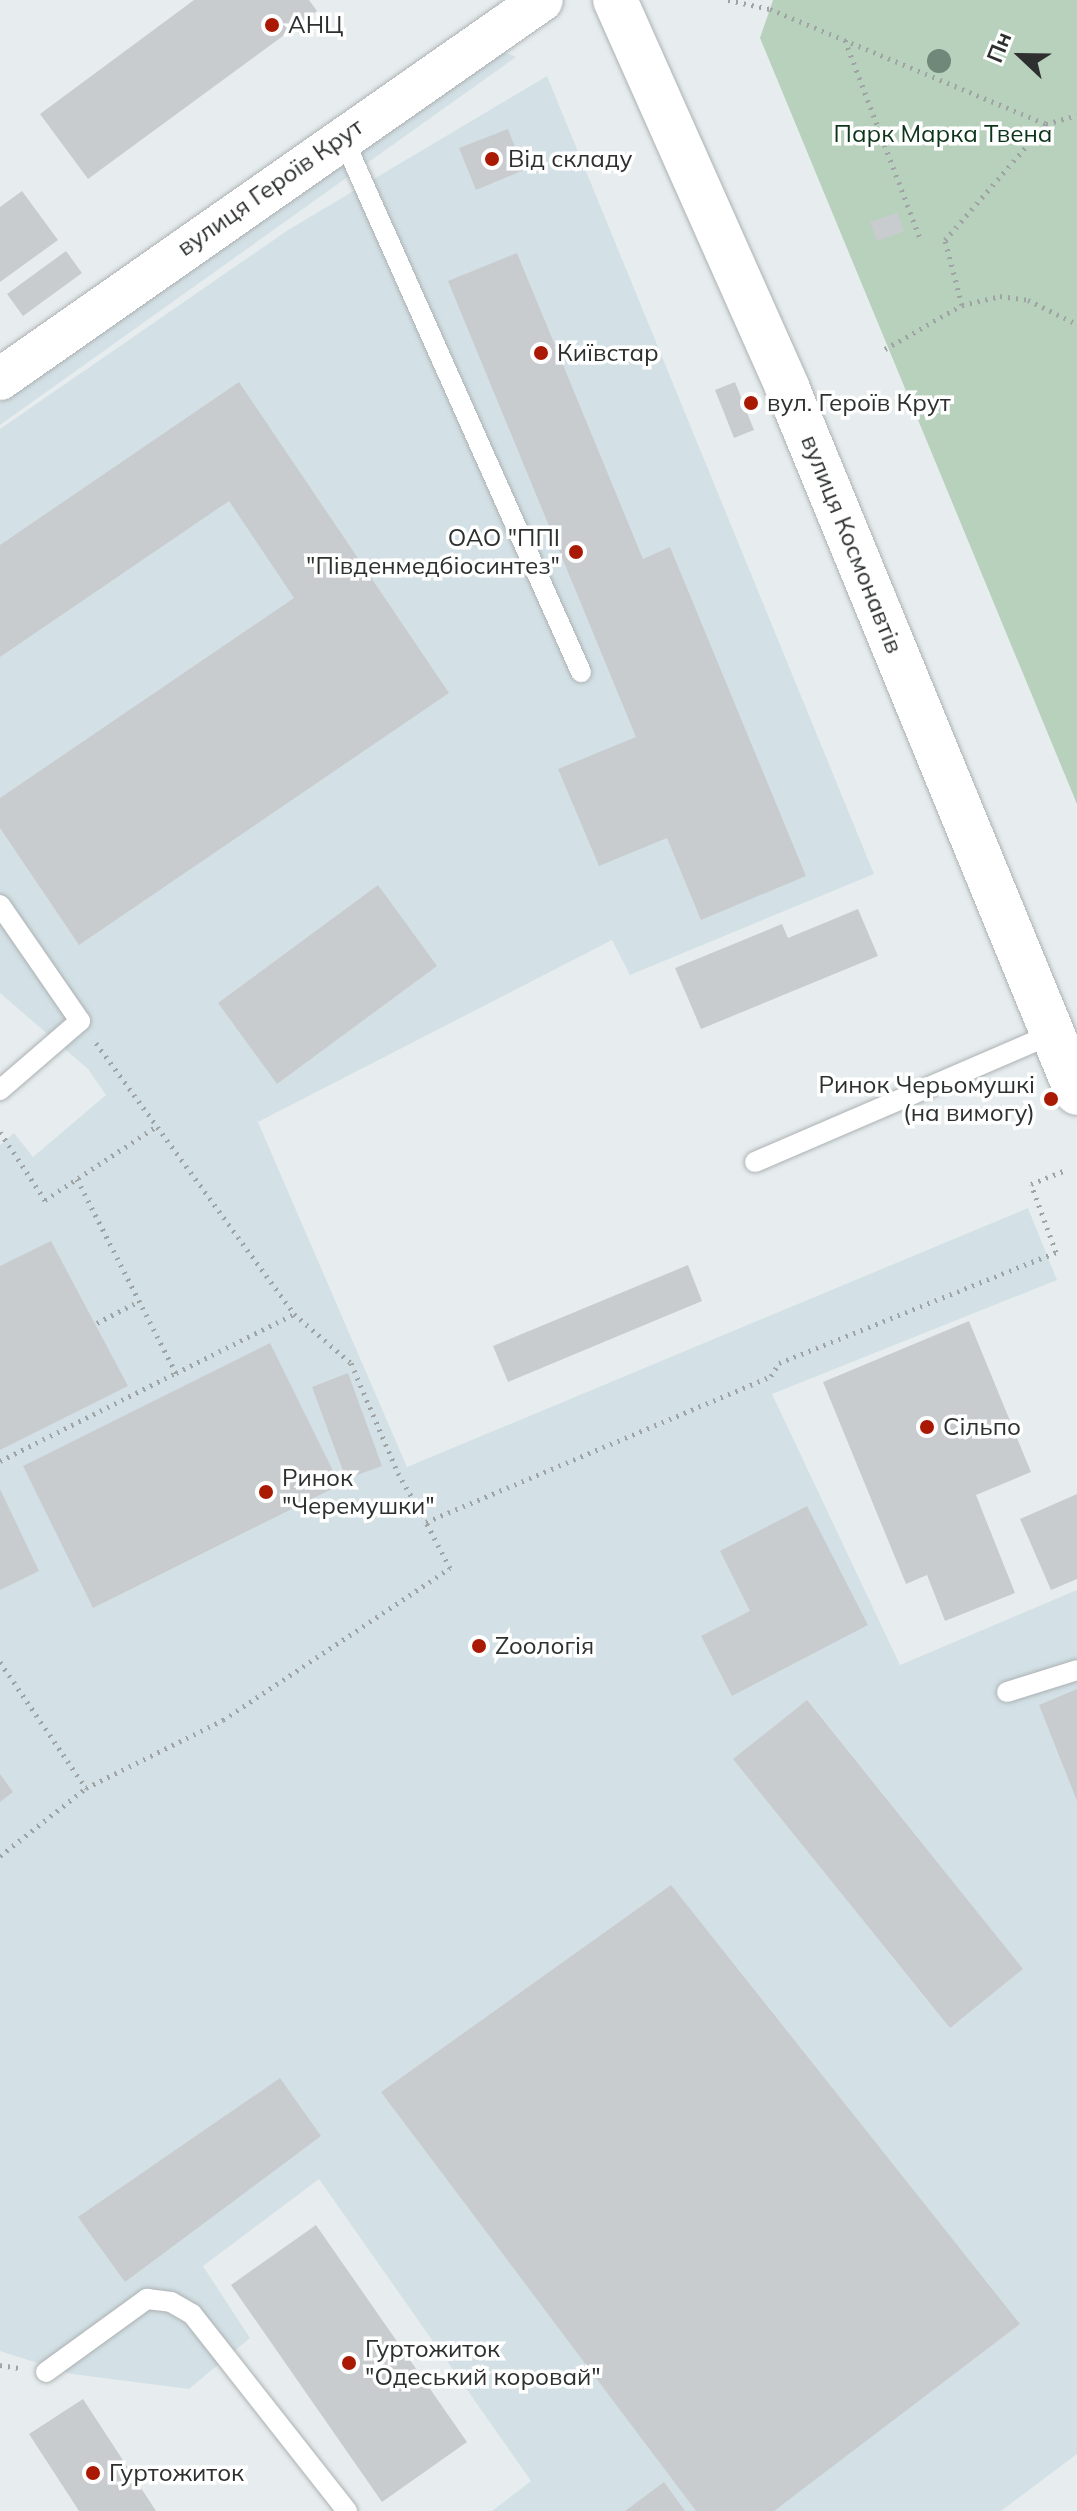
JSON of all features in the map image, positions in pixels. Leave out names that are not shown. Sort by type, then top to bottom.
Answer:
[{"type":"main road","name":"вулиця Космонавтів","points":[[615,0],[787,387],[1077,1093]]},
{"type":"street","name":"вулиця Героїв Крут","points":[[0,379],[342,136],[542,0]]},
{"type":"lane","points":[[342,136],[581,672]]},
{"type":"lane","points":[[0,905],[80,1021],[0,1090]]},
{"type":"lane","points":[[755,1162],[1052,1034]]},
{"type":"lane","points":[[1007,1692],[1077,1670]]},
{"type":"lane","points":[[46,2372],[147,2299],[171,2302],[192,2314],[347,2511]]},
{"type":"path","points":[[728,0],[770,9],[1046,124]]},
{"type":"path","points":[[845,39],[919,236]]},
{"type":"path","points":[[962,305],[945,240],[1046,124],[1077,115]]},
{"type":"path","points":[[885,349],[962,305],[1000,296],[1028,300],[1077,324]]},
{"type":"path","points":[[0,1856],[86,1788],[223,1720],[450,1568],[398,1473],[351,1363],[294,1314],[80,1021]]},
{"type":"path","points":[[0,1132],[45,1200],[157,1126]]},
{"type":"path","points":[[426,1522],[771,1376],[779,1363],[1056,1252],[1031,1184],[1063,1171]]},
{"type":"path","points":[[77,1179],[176,1373]]},
{"type":"path","points":[[97,1323],[139,1301]]},
{"type":"path","points":[[0,1461],[294,1314]]},
{"type":"path","points":[[0,1662],[86,1788]]},
{"type":"shaded area","points":[[499,50],[516,57],[0,425],[0,403]]},
{"type":"shaded area","points":[[547,76],[874,874],[630,975],[612,940],[258,1122],[407,1467],[1028,1208],[1057,1280],[772,1394],[900,1665],[1077,1590],[1077,2454],[1001,2511],[492,2511],[531,2481],[319,2179],[203,2266],[250,2338],[189,2389],[72,2374],[0,2351],[0,1145],[14,1133],[33,1157],[106,1095],[88,1069],[0,993],[0,429],[288,230]]},
{"type":"green space","name":"Парк Марка Твена","points":[[773,0],[1077,0],[1077,804],[760,38]]},
{"type":"building","points":[[194,0],[309,0],[317,11],[88,179],[40,114]]},
{"type":"building","name":"Від складу","points":[[508,129],[524,170],[476,190],[459,148]]},
{"type":"building","points":[[22,191],[58,240],[0,282],[0,207]]},
{"type":"building","points":[[897,213],[904,231],[877,241],[870,222]]},
{"type":"building","points":[[66,251],[82,273],[23,316],[7,294]]},
{"type":"building","points":[[517,253],[643,559],[670,547],[806,876],[701,920],[667,838],[599,866],[558,769],[636,737],[448,281]]},
{"type":"building","points":[[239,382],[449,693],[79,945],[0,828],[0,798],[294,598],[229,501],[0,657],[0,545]]},
{"type":"building","points":[[735,382],[754,430],[734,438],[715,390]]},
{"type":"building","points":[[378,885],[437,966],[277,1084],[218,1003]]},
{"type":"building","points":[[858,909],[878,956],[701,1029],[675,968],[782,924],[788,938]]},
{"type":"building","points":[[51,1241],[128,1386],[0,1450],[0,1266]]},
{"type":"building","points":[[688,1265],[702,1301],[508,1382],[493,1346]]},
{"type":"building","name":"Сільпо","points":[[969,1321],[1031,1472],[976,1495],[1015,1593],[945,1621],[927,1575],[906,1584],[823,1382]]},
{"type":"building","points":[[270,1343],[340,1485],[93,1608],[23,1466]]},
{"type":"building","points":[[348,1373],[382,1466],[346,1479],[312,1387]]},
{"type":"building","points":[[0,1489],[39,1571],[0,1590]]},
{"type":"building","points":[[1077,1494],[1077,1579],[1051,1590],[1020,1519]]},
{"type":"building","points":[[807,1506],[868,1625],[732,1696],[701,1636],[750,1611],[720,1551]]},
{"type":"building","points":[[1077,1689],[1077,1801],[1039,1705]]},
{"type":"building","points":[[807,1700],[1023,1969],[950,2028],[733,1759]]},
{"type":"building","points":[[0,1774],[13,1792],[0,1802]]},
{"type":"building","points":[[671,1885],[1020,2324],[774,2511],[696,2511],[381,2092]]},
{"type":"building","points":[[280,2078],[321,2136],[125,2282],[78,2217]]},
{"type":"building","name":"Гуртожиток \"Одеський коровай\"","points":[[316,2225],[467,2442],[382,2502],[231,2285]]},
{"type":"building","name":"Гуртожиток","points":[[83,2399],[156,2511],[79,2511],[29,2434]]},
{"type":"building","points":[[664,2482],[685,2511],[625,2511]]},
{"type":"place","name":"АНЦ","points":[[272,25]]},
{"type":"place","name":"Від складу","points":[[492,159]]},
{"type":"place","name":"Київстар","points":[[541,353]]},
{"type":"place","name":"вул. Героїв Крут","points":[[751,403]]},
{"type":"place","name":"ОАО \"ППІ \"Південмедбіосинтез\"","points":[[576,552]]},
{"type":"place","name":"Ринок Черьомушкі (на вимогу)","points":[[1051,1099]]},
{"type":"place","name":"Сільпо","points":[[927,1427]]},
{"type":"place","name":"Ринок \"Черемушки\"","points":[[266,1492]]},
{"type":"place","name":"Zooлогія","points":[[479,1646]]},
{"type":"place","name":"Гуртожиток \"Одеський коровай\"","points":[[349,2363]]},
{"type":"place","name":"Гуртожиток","points":[[93,2473]]}]
